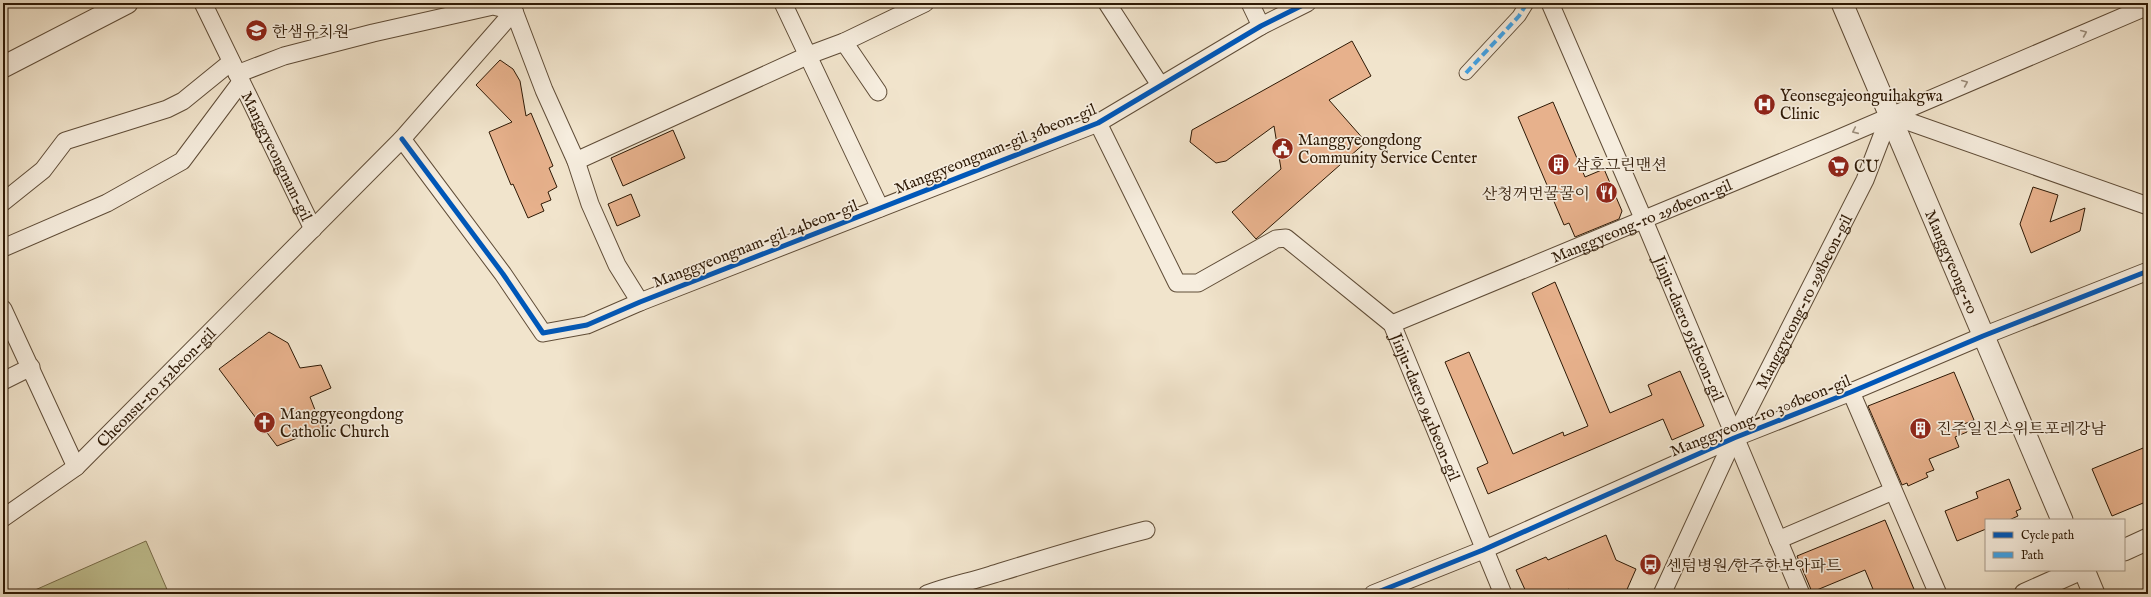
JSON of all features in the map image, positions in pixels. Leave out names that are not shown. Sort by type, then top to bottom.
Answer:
[{"type":"street","points":[[3,67],[127,3]]},
{"type":"street","name":"Manggyeongnam-gil","points":[[203,3],[313,230],[402,139],[517,6]]},
{"type":"street","name":"Manggyeongnam-gil 36beon-gil","points":[[783,3],[809,55],[880,208],[1098,123],[1262,26],[1307,3]]},
{"type":"street","points":[[576,161],[809,55],[844,42],[925,3]]},
{"type":"street","points":[[1107,3],[1160,85]]},
{"type":"street","points":[[1250,3],[1262,26]]},
{"type":"street","points":[[1466,73],[1519,16],[1527,3]]},
{"type":"street","name":"Jinju-daero 953beon-gil","points":[[1550,3],[1644,218],[1800,594]]},
{"type":"street","name":"Manggyeong-ro","points":[[1842,3],[2062,519]]},
{"type":"street","name":"Manggyeongnam-gil","points":[[3,202],[43,170],[66,140],[167,109],[236,73],[291,54],[493,6],[517,6]]},
{"type":"street","name":"Manggyeongnam-gil 24beon-gil","points":[[517,6],[544,90],[576,161],[590,204],[617,264],[640,302],[880,208]]},
{"type":"street","name":"Manggyeong-ro 296beon-gil","points":[[1392,324],[1644,218],[1835,140],[1890,115],[2148,6]]},
{"type":"street","points":[[844,42],[878,92]]},
{"type":"street","points":[[3,248],[107,203],[182,161],[236,73]]},
{"type":"street","points":[[1890,115],[2148,206]]},
{"type":"street","name":"Manggyeong-ro 298beon-gil","points":[[1662,594],[1734,438],[1865,180],[1890,115]]},
{"type":"street","name":"Manggyeongnam-gil 36beon-gil","points":[[1098,123],[1177,283],[1198,283],[1276,239],[1286,238]]},
{"type":"street","points":[[402,139],[503,274],[543,333],[587,325],[640,302]]},
{"type":"street","name":"Cheonsu-ro 152beon-gil","points":[[3,518],[76,468],[313,230]]},
{"type":"street","name":"Jinju-daero 941beon-gil","points":[[1286,238],[1392,324],[1483,550],[1503,594]]},
{"type":"street","name":"Manggyeong-ro 306beon-gil","points":[[1373,594],[1483,550],[1734,438],[1851,392],[1983,336],[2148,271]]},
{"type":"street","points":[[3,309],[31,367],[76,468]]},
{"type":"street","points":[[3,381],[31,367]]},
{"type":"street","points":[[1851,392],[1938,594]]},
{"type":"street","points":[[1778,540],[1893,491]]},
{"type":"street","points":[[927,594],[948,585],[989,576],[1083,546],[1146,530]]},
{"type":"street","points":[[2125,550],[2148,539]]},
{"type":"street","points":[[2025,594],[2077,571]]},
{"type":"street","points":[[2084,571],[2094,594]]},
{"type":"green space","points":[[146,541],[169,594],[26,594]]},
{"type":"building","points":[[1352,41],[1371,76],[1329,100],[1366,142],[1256,239],[1232,212],[1281,169],[1274,126],[1226,161],[1216,163],[1190,142],[1192,130]]},
{"type":"building","points":[[500,60],[513,69],[520,81],[526,116],[531,113],[553,166],[549,168],[557,187],[548,192],[551,200],[541,204],[544,211],[528,218],[513,184],[511,185],[489,132],[512,122],[476,85]]},
{"type":"building","name":"삼호그린맨션","points":[[1553,102],[1585,177],[1604,169],[1622,211],[1619,219],[1575,237],[1569,223],[1564,225],[1518,117]]},
{"type":"building","points":[[673,130],[685,158],[623,186],[611,158]]},
{"type":"building","points":[[2033,187],[2058,195],[2050,222],[2085,208],[2080,231],[2031,253],[2020,224]]},
{"type":"building","points":[[631,194],[640,216],[617,226],[608,204]]},
{"type":"building","points":[[1555,282],[1610,413],[1652,395],[1648,385],[1680,371],[1704,426],[1672,440],[1663,419],[1488,494],[1477,468],[1488,463],[1445,362],[1469,352],[1513,454],[1563,432],[1564,436],[1588,426],[1532,293]]},
{"type":"building","points":[[269,332],[288,343],[300,368],[321,365],[331,388],[310,397],[322,428],[277,446],[219,369]]},
{"type":"building","name":"진주일진스위트포레강남","points":[[1954,372],[1974,420],[1964,424],[1967,432],[1955,437],[1959,447],[1929,459],[1934,470],[1926,473],[1928,477],[1908,486],[1907,483],[1902,485],[1868,406]]},
{"type":"building","points":[[2148,446],[2148,501],[2112,516],[2092,469]]},
{"type":"building","points":[[2009,479],[2021,509],[2016,511],[2018,516],[2011,519],[1985,519],[1985,529],[1957,541],[1945,511],[1978,498],[1976,492]]},
{"type":"building","points":[[1885,520],[1916,594],[1875,594],[1865,570],[1812,592],[1797,556]]},
{"type":"building","points":[[1606,535],[1616,560],[1636,569],[1625,594],[1571,594],[1569,589],[1557,594],[1527,594],[1516,570],[1546,557],[1548,560]]},
{"type":"marked path","points":[[1466,73],[1519,16],[1527,3]]},
{"type":"cycle path","points":[[402,139],[503,274],[543,333],[587,325],[640,302],[1098,123],[1261,26],[1307,3]]},
{"type":"cycle path","points":[[1373,594],[1483,550],[1734,438],[1851,392],[1983,336],[2148,271]]},
{"type":"place","name":"한샘유치원","points":[[256,31]]},
{"type":"place","name":"Yeonsegajeonguihakgwa Clinic","points":[[1764,104]]},
{"type":"place","name":"Manggyeongdong Community Service Center","points":[[1283,148]]},
{"type":"place","name":"삼호그린맨션","points":[[1558,164]]},
{"type":"place","name":"CU","points":[[1839,166]]},
{"type":"place","name":"산청꺼먼꿀꿀이","points":[[1606,193]]},
{"type":"place","name":"Manggyeongdong Catholic Church","points":[[264,422]]},
{"type":"place","name":"진주일진스위트포레강남","points":[[1921,428]]},
{"type":"place","name":"센텀병원/한주한보아파트","points":[[1650,565]]}]
